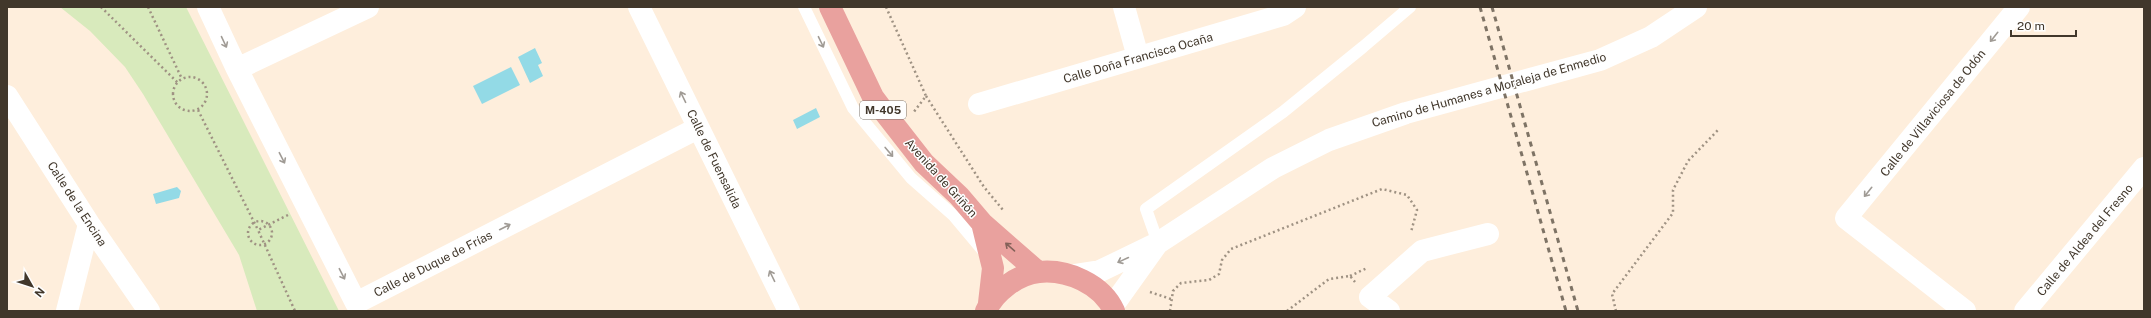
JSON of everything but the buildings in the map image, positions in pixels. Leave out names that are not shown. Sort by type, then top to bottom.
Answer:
[{"type":"main road","name":"Avenida de Griñón","points":[[830,7],[873,96],[898,130],[924,163],[959,196],[982,223],[1038,272]]},
{"type":"main road","name":"Avenida de Griñón","points":[[982,223],[993,268],[987,307]]},
{"type":"main road","name":"M-405","points":[[987,307],[1015,280],[1038,272],[1074,275],[1096,288],[1113,309]]},
{"type":"street","name":"Calle de Duque de Frías","points":[[208,7],[237,69],[356,303],[698,128]]},
{"type":"street","points":[[237,69],[368,7]]},
{"type":"street","name":"Calle de Fuensalida","points":[[639,7],[789,311]]},
{"type":"street","points":[[1124,7],[1138,57]]},
{"type":"street","name":"Calle Doña Francisca Ocaña","points":[[979,104],[1283,15],[1295,7]]},
{"type":"street","name":"Camino de Humanes a Moraleja de Enmedio","points":[[1074,275],[1100,271],[1158,243],[1273,168],[1329,140],[1406,113],[1600,60],[1651,37],[1696,7]]},
{"type":"street","name":"Calle de Villaviciosa de Odón","points":[[1965,311],[1846,218],[2019,7]]},
{"type":"street","name":"Calle de la Encina","points":[[7,96],[89,224],[149,311]]},
{"type":"street","name":"Calle de Aldea del Fresno","points":[[2025,311],[2144,168]]},
{"type":"street","points":[[67,311],[89,224]]},
{"type":"street","points":[[1389,311],[1370,296],[1422,251],[1488,234]]},
{"type":"street","name":"Camino de Humanes a Moraleja de Enmedio","points":[[1113,309],[1158,243]]},
{"type":"lane","points":[[804,7],[853,108],[911,178],[953,215],[990,260]]},
{"type":"lane","points":[[1158,243],[1146,210],[1283,112],[1363,48],[1410,7]]},
{"type":"path","points":[[101,7],[178,83]]},
{"type":"path","points":[[148,7],[182,80]]},
{"type":"path","points":[[886,7],[926,96],[984,187],[1004,211]]},
{"type":"path","points":[[187,77],[198,79],[206,86],[207,97],[198,110],[186,111],[177,105],[173,94],[178,83],[182,80],[187,77]]},
{"type":"path","points":[[898,130],[926,96]]},
{"type":"path","points":[[198,110],[258,230],[295,311]]},
{"type":"path","points":[[1616,311],[1612,294],[1672,213],[1673,190],[1688,161],[1719,129]]},
{"type":"path","points":[[1170,311],[1173,291],[1181,283],[1209,280],[1219,274],[1222,260],[1231,249],[1382,189],[1407,195],[1417,210],[1410,236]]},
{"type":"path","points":[[258,230],[307,206]]},
{"type":"path","points":[[257,222],[264,222],[270,228],[271,236],[264,244],[253,243],[248,237],[248,229],[257,222]]},
{"type":"path","points":[[1287,311],[1329,280],[1350,276],[1370,266]]},
{"type":"path","points":[[1350,276],[1370,296]]},
{"type":"path","points":[[1129,284],[1171,299]]},
{"type":"green space","points":[[60,7],[186,7],[339,311],[257,311],[239,255],[143,94],[125,67],[90,31]]},
{"type":"water","points":[[535,48],[542,63],[538,65],[543,76],[530,83],[518,57]]},
{"type":"water","points":[[511,67],[520,85],[482,104],[473,86]]},
{"type":"water","points":[[816,108],[820,117],[797,129],[793,120]]},
{"type":"water","points":[[177,187],[181,191],[179,198],[156,204],[153,194]]},
{"type":"railway","points":[[1480,7],[1566,311]]},
{"type":"railway","points":[[1492,7],[1578,311]]}]
